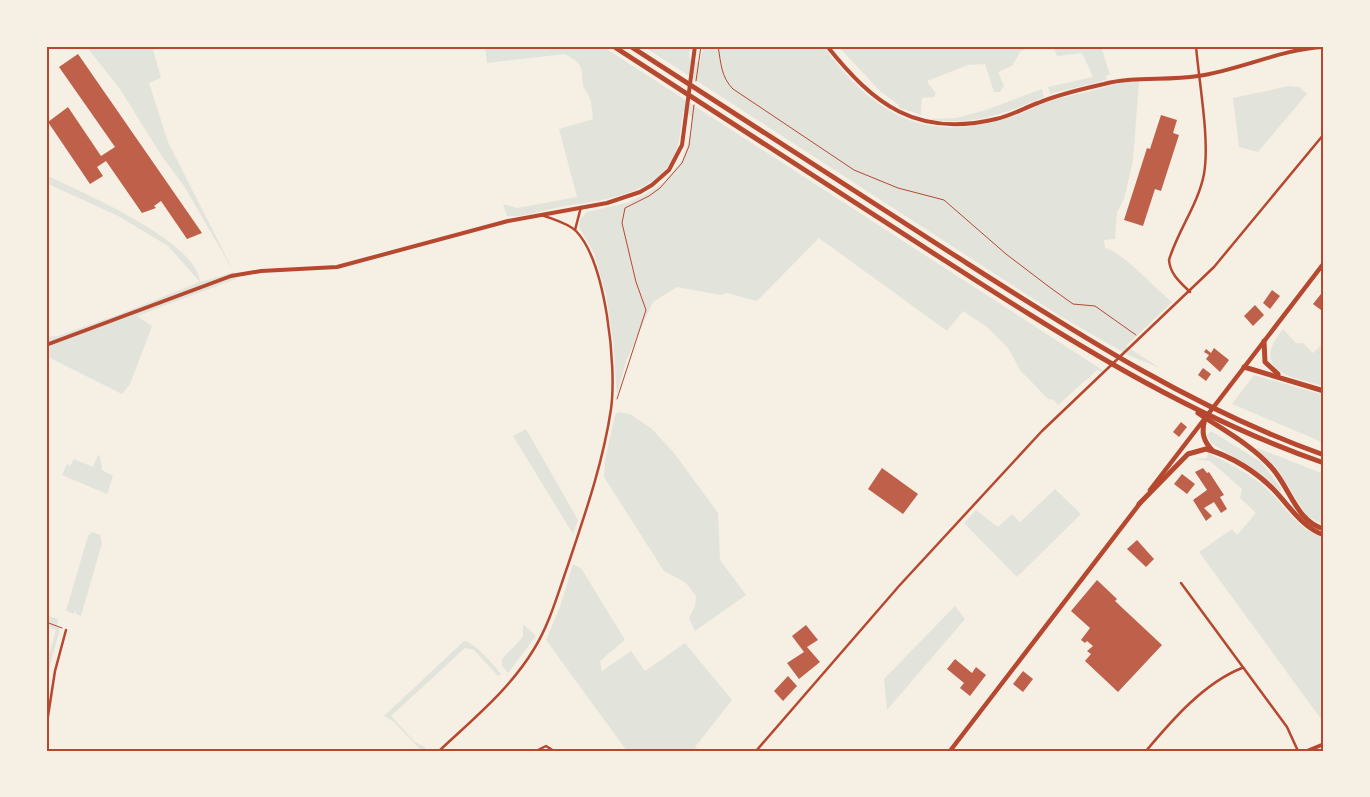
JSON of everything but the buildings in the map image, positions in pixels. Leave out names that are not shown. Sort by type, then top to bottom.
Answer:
[{"type":"highway","points":[[614,46],[1058,332],[1184,403],[1266,442],[1324,463]]},
{"type":"highway","points":[[630,46],[1058,322],[1133,366],[1241,422],[1324,455]]},
{"type":"highway","points":[[1264,341],[1266,362],[1282,378]]},
{"type":"highway","points":[[1244,367],[1324,391]]},
{"type":"highway","points":[[1184,403],[1263,459],[1281,479],[1304,517],[1324,532]]},
{"type":"highway","points":[[1204,419],[1200,428],[1204,439],[1214,452]]},
{"type":"highway","points":[[1139,504],[1188,454],[1196,450],[1214,452],[1260,477],[1309,527],[1324,532]]},
{"type":"main road","points":[[46,345],[231,276],[261,271],[337,267],[538,214],[624,198],[652,185],[669,170],[676,159],[685,131],[696,62],[695,46]]},
{"type":"main road","points":[[827,46],[861,85],[883,103],[914,118],[943,124],[966,124],[996,119],[1056,96],[1122,80],[1198,76],[1324,47]]},
{"type":"main road","points":[[1204,419],[1324,263]]},
{"type":"main road","points":[[950,751],[1139,504],[1200,428]]},
{"type":"main road","points":[[1307,751],[1324,744]]},
{"type":"street","points":[[1190,292],[1174,275],[1170,268],[1169,260],[1197,198],[1204,174],[1206,155],[1196,46]]},
{"type":"street","points":[[756,751],[917,566],[1042,431],[1190,292],[1230,248],[1324,134]]},
{"type":"street","points":[[575,230],[580,207]]},
{"type":"street","points":[[439,751],[505,688],[534,650],[552,611],[597,475],[608,424],[611,398],[610,345],[603,297],[593,260],[575,230],[538,214]]},
{"type":"street","points":[[1181,584],[1287,727],[1298,751]]},
{"type":"street","points":[[46,729],[55,671],[66,630]]},
{"type":"street","points":[[1146,751],[1206,691],[1225,675],[1242,668]]},
{"type":"street","points":[[536,751],[546,746],[554,751]]},
{"type":"path","points":[[696,62],[701,46]]},
{"type":"path","points":[[718,46],[722,72],[726,82],[733,90],[854,170],[898,188],[944,200],[1006,254],[1060,295],[1074,304],[1095,306],[1140,338]]},
{"type":"path","points":[[611,398],[618,398],[646,310],[636,282],[622,223],[622,213],[625,208],[649,196],[673,176],[682,163],[689,146],[690,134]]},
{"type":"path","points":[[46,622],[59,627]]},
{"type":"shaded area","points":[[86,46],[152,46],[161,78],[149,83],[168,142],[234,272],[184,186],[161,155],[120,89]]},
{"type":"shaded area","points":[[485,46],[602,46],[1107,373],[1097,370],[1058,405],[1054,400],[1048,399],[1020,370],[1008,348],[987,327],[963,311],[947,331],[819,238],[757,301],[727,293],[721,295],[677,287],[653,302],[626,361],[617,395],[613,340],[606,295],[594,253],[579,227],[580,220],[587,212],[626,203],[646,194],[664,182],[682,160],[691,134],[693,118],[683,111],[680,137],[671,162],[660,175],[646,185],[612,198],[526,215],[507,216],[503,204],[517,208],[577,197],[559,129],[593,119],[592,106],[584,89],[579,64],[565,54],[487,63]]},
{"type":"shaded area","points":[[643,46],[690,46],[689,59],[700,63],[703,46],[823,46],[842,70],[882,106],[904,118],[927,125],[953,127],[980,125],[1016,115],[1055,100],[1119,83],[1139,81],[1133,161],[1124,199],[1117,212],[1115,239],[1104,240],[1105,248],[1129,263],[1172,302],[1126,346],[1160,368],[1128,355],[1060,316]]},
{"type":"shaded area","points":[[838,46],[1031,46],[1020,52],[1012,66],[998,72],[1004,86],[1000,92],[994,92],[985,64],[968,65],[927,81],[936,94],[934,97],[922,98],[921,115],[898,107],[899,105],[881,92]]},
{"type":"shaded area","points":[[1053,46],[1101,46],[1110,75],[1107,75],[1106,80],[1050,94],[1048,87],[1093,77],[1082,53],[1057,56]]},
{"type":"shaded area","points":[[1289,86],[1299,87],[1307,94],[1258,152],[1239,147],[1233,98]]},
{"type":"shaded area","points":[[1042,89],[1044,97],[987,117],[958,121],[928,119],[956,118],[986,110]]},
{"type":"shaded area","points":[[46,175],[109,206],[159,235],[180,250],[194,266],[200,282],[168,246],[118,216],[46,183]]},
{"type":"shaded area","points":[[234,272],[236,279],[137,316],[152,326],[130,384],[122,394],[46,356],[46,349],[50,348],[46,337],[58,336],[200,282]]},
{"type":"shaded area","points":[[1283,329],[1296,343],[1303,343],[1313,353],[1324,342],[1324,386],[1287,375],[1278,370],[1272,363],[1270,354],[1274,343]]},
{"type":"shaded area","points":[[1254,375],[1324,395],[1324,443],[1232,404]]},
{"type":"shaded area","points":[[618,412],[630,414],[652,429],[674,453],[718,513],[720,560],[746,595],[695,631],[689,618],[695,606],[696,596],[686,583],[664,571],[604,477],[605,460],[615,415]]},
{"type":"shaded area","points":[[526,429],[578,520],[573,534],[513,436]]},
{"type":"shaded area","points":[[1211,431],[1261,462],[1281,488],[1281,492],[1258,472],[1211,443],[1207,435]]},
{"type":"shaded area","points":[[1257,448],[1324,474],[1324,525],[1307,516],[1276,467]]},
{"type":"shaded area","points":[[1208,453],[1255,479],[1269,491],[1297,522],[1314,534],[1324,538],[1324,723],[1199,552],[1232,529],[1237,535],[1256,513],[1240,498],[1242,489],[1210,461],[1195,459],[1207,458]]},
{"type":"shaded area","points":[[98,455],[100,456],[102,470],[113,476],[107,494],[62,475],[67,464],[70,466],[74,459],[93,467]]},
{"type":"shaded area","points":[[1055,489],[1081,514],[1017,577],[964,523],[976,510],[998,527],[1012,514],[1020,522]]},
{"type":"shaded area","points":[[92,532],[100,535],[102,543],[81,616],[76,614],[76,609],[74,614],[66,611],[88,536]]},
{"type":"shaded area","points":[[573,564],[581,568],[625,640],[600,661],[602,671],[631,651],[645,671],[685,643],[732,700],[695,747],[698,751],[627,751],[546,640],[560,607]]},
{"type":"shaded area","points":[[955,606],[965,619],[887,710],[884,679]]},
{"type":"shaded area","points":[[46,615],[58,619],[57,627],[60,628],[46,681],[46,665],[56,630],[46,626]]},
{"type":"shaded area","points":[[523,624],[536,636],[508,673],[502,666],[502,659],[523,637]]},
{"type":"shaded area","points":[[464,641],[478,649],[501,674],[498,676],[474,650],[465,648],[391,716],[415,742],[425,747],[426,751],[422,751],[394,722],[384,716]]}]
